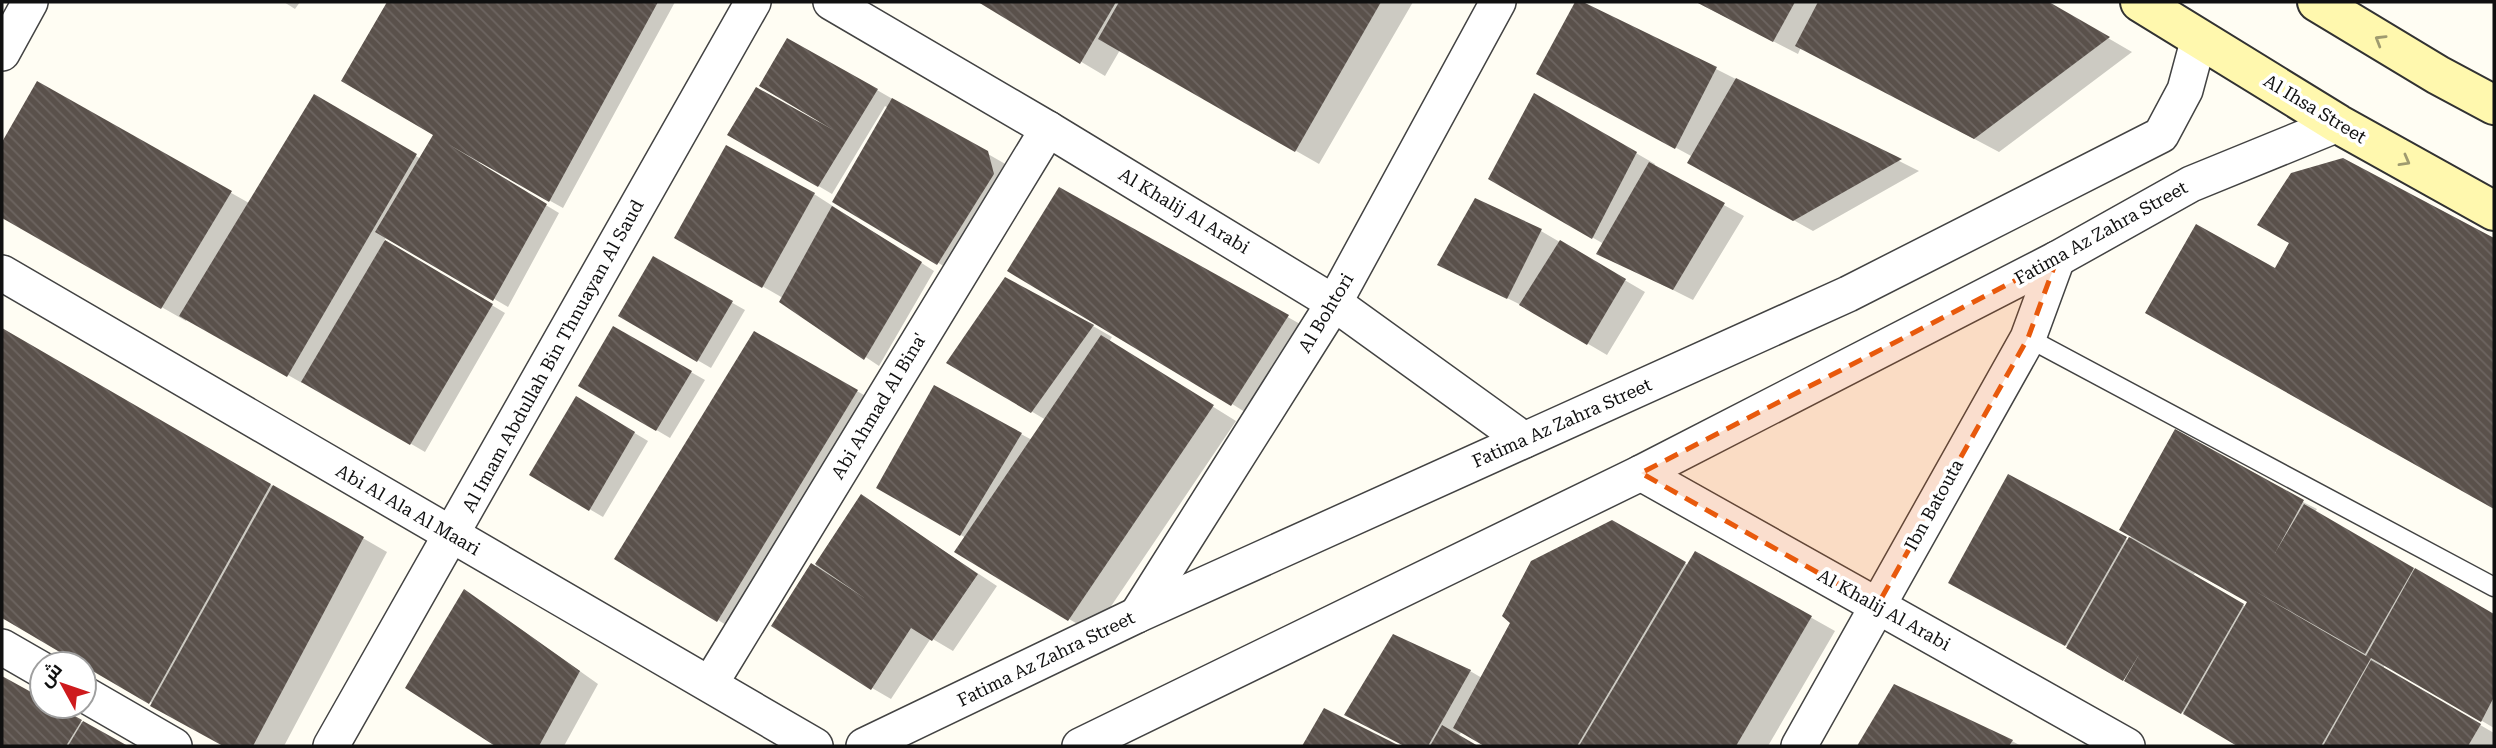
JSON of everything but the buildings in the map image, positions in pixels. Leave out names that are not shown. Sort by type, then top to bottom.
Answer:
[{"type":"main road","name":"Al Ihsa Street","points":[[2140,2],[2337,124],[2494,211]]},
{"type":"main road","points":[[2317,2],[2438,75],[2494,105]]},
{"type":"street","points":[[2,53],[30,2]]},
{"type":"street","name":"Al Imam Abdullah Bin Thnuayan Al Saud","points":[[331,746],[753,2]]},
{"type":"street","name":"Al Khalij Al Arabi","points":[[831,2],[1048,129],[1334,303],[1524,439]]},
{"type":"street","name":"Al Bohtori","points":[[1137,615],[1334,303],[1498,2]]},
{"type":"street","name":"Fatima Az Zahra Street","points":[[864,746],[1137,615],[1848,294],[2161,135],[2185,90],[2199,38]]},
{"type":"street","name":"Fatima Az Zahra Street","points":[[1096,742],[1640,473],[2057,259],[2191,184],[2337,124]]},
{"type":"street","name":"Abi Ahmad Al Bina'","points":[[710,684],[1048,129]]},
{"type":"street","name":"Ibn Batouta","points":[[1799,746],[2028,338],[2057,259]]},
{"type":"street","name":"Abi Al Ala Al Maari","points":[[2,274],[815,746]]},
{"type":"street","name":"Al Khalij Al Arabi","points":[[1640,473],[2127,746]]},
{"type":"street","points":[[2,647],[28,662]]},
{"type":"street","points":[[98,702],[174,746]]},
{"type":"lane","points":[[2028,338],[2494,587]]},
{"type":"highlighted area","points":[[2057,259],[2028,338],[1877,606],[1641,473]]}]
